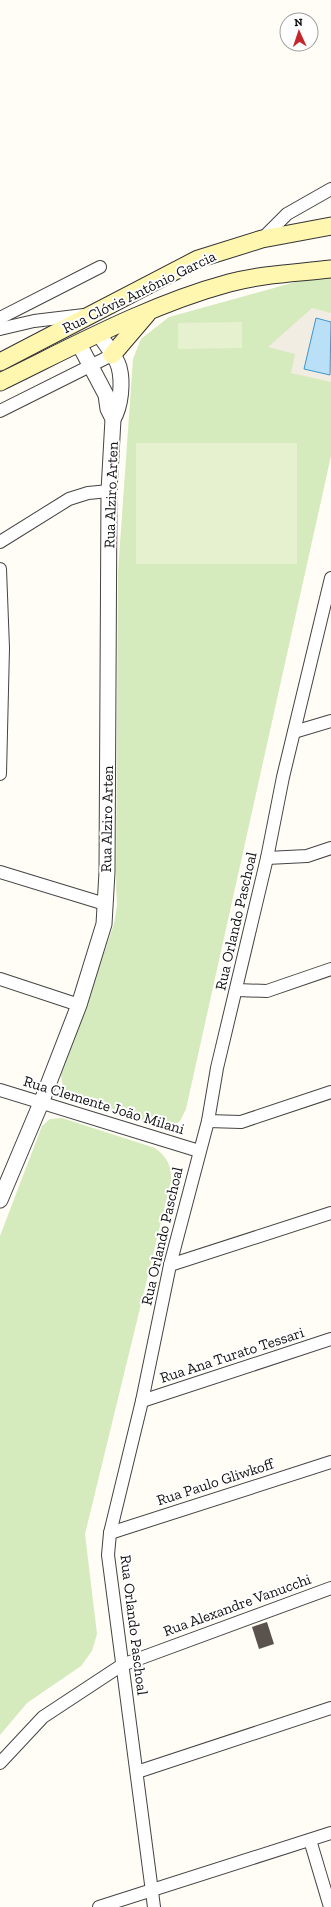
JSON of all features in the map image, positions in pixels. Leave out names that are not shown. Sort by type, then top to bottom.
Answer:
[{"type":"main road","name":"Rua Clóvis Antônio Garcia","points":[[0,362],[198,259],[262,239],[331,226]]},
{"type":"main road","name":"Rua Clóvis Antônio Garcia","points":[[0,382],[81,339],[99,334],[150,310],[230,283],[255,278],[331,269]]},
{"type":"main road","points":[[112,355],[150,310]]},
{"type":"main road","points":[[57,332],[81,339],[90,315]]},
{"type":"street","points":[[262,239],[287,214],[331,189]]},
{"type":"street","points":[[0,318],[100,267]]},
{"type":"street","points":[[0,329],[34,321],[90,315]]},
{"type":"street","name":"Rua Alziro Arten","points":[[99,334],[119,367],[121,397],[119,410],[113,419]]},
{"type":"street","name":"Rua Alziro Arten","points":[[0,1200],[41,1103],[79,1005],[104,924],[107,864],[109,491],[113,419],[108,409],[106,395],[81,339]]},
{"type":"street","points":[[0,411],[112,355]]},
{"type":"street","points":[[0,542],[69,499],[88,493],[109,491]]},
{"type":"street","points":[[0,569],[2,649],[0,774]]},
{"type":"street","name":"Rua Orlando Paschoal","points":[[154,1907],[108,1555],[110,1533],[142,1401],[170,1265],[208,1121],[217,1068],[237,990],[267,858],[283,777],[330,591],[331,578]]},
{"type":"street","points":[[294,732],[331,721]]},
{"type":"street","points":[[267,858],[307,856],[331,848]]},
{"type":"street","points":[[0,872],[105,904]]},
{"type":"street","points":[[237,990],[267,991],[331,969]]},
{"type":"street","points":[[0,979],[79,1005]]},
{"type":"street","name":"Rua Clemente João Milani","points":[[0,1090],[199,1151]]},
{"type":"street","points":[[208,1121],[241,1122],[331,1092]]},
{"type":"street","points":[[170,1265],[331,1213]]},
{"type":"street","name":"Rua Ana Turato Tessari","points":[[142,1401],[331,1339]]},
{"type":"street","name":"Rua Paulo Gliwkoff","points":[[110,1533],[331,1462]]},
{"type":"street","name":"Rua Alexandre Vanucchi","points":[[0,1763],[43,1717],[122,1664],[331,1588]]},
{"type":"street","points":[[137,1772],[331,1708]]},
{"type":"street","points":[[99,1907],[331,1833]]},
{"type":"street","points":[[310,1840],[330,1907]]},
{"type":"green space","points":[[317,276],[331,278],[331,456],[186,1109],[180,1121],[169,1129],[74,1100],[64,1089],[61,1075],[114,924],[117,905],[118,572],[133,359],[141,339],[169,317]]},
{"type":"green space","points":[[242,322],[242,348],[178,349],[178,323]]},
{"type":"green space","points":[[136,443],[297,443],[297,564],[136,564]]},
{"type":"green space","points":[[62,1118],[155,1148],[166,1158],[170,1166],[171,1181],[85,1534],[97,1634],[92,1651],[81,1666],[27,1703],[0,1735],[0,1236],[42,1126],[50,1119]]},
{"type":"shaded area","points":[[312,308],[331,313],[331,322],[316,318],[304,368],[330,375],[331,370],[331,382],[291,373],[295,354],[268,347]]},
{"type":"water","points":[[316,318],[331,322],[330,375],[304,369]]},
{"type":"building","points":[[267,1622],[274,1644],[259,1649],[252,1627]]}]
